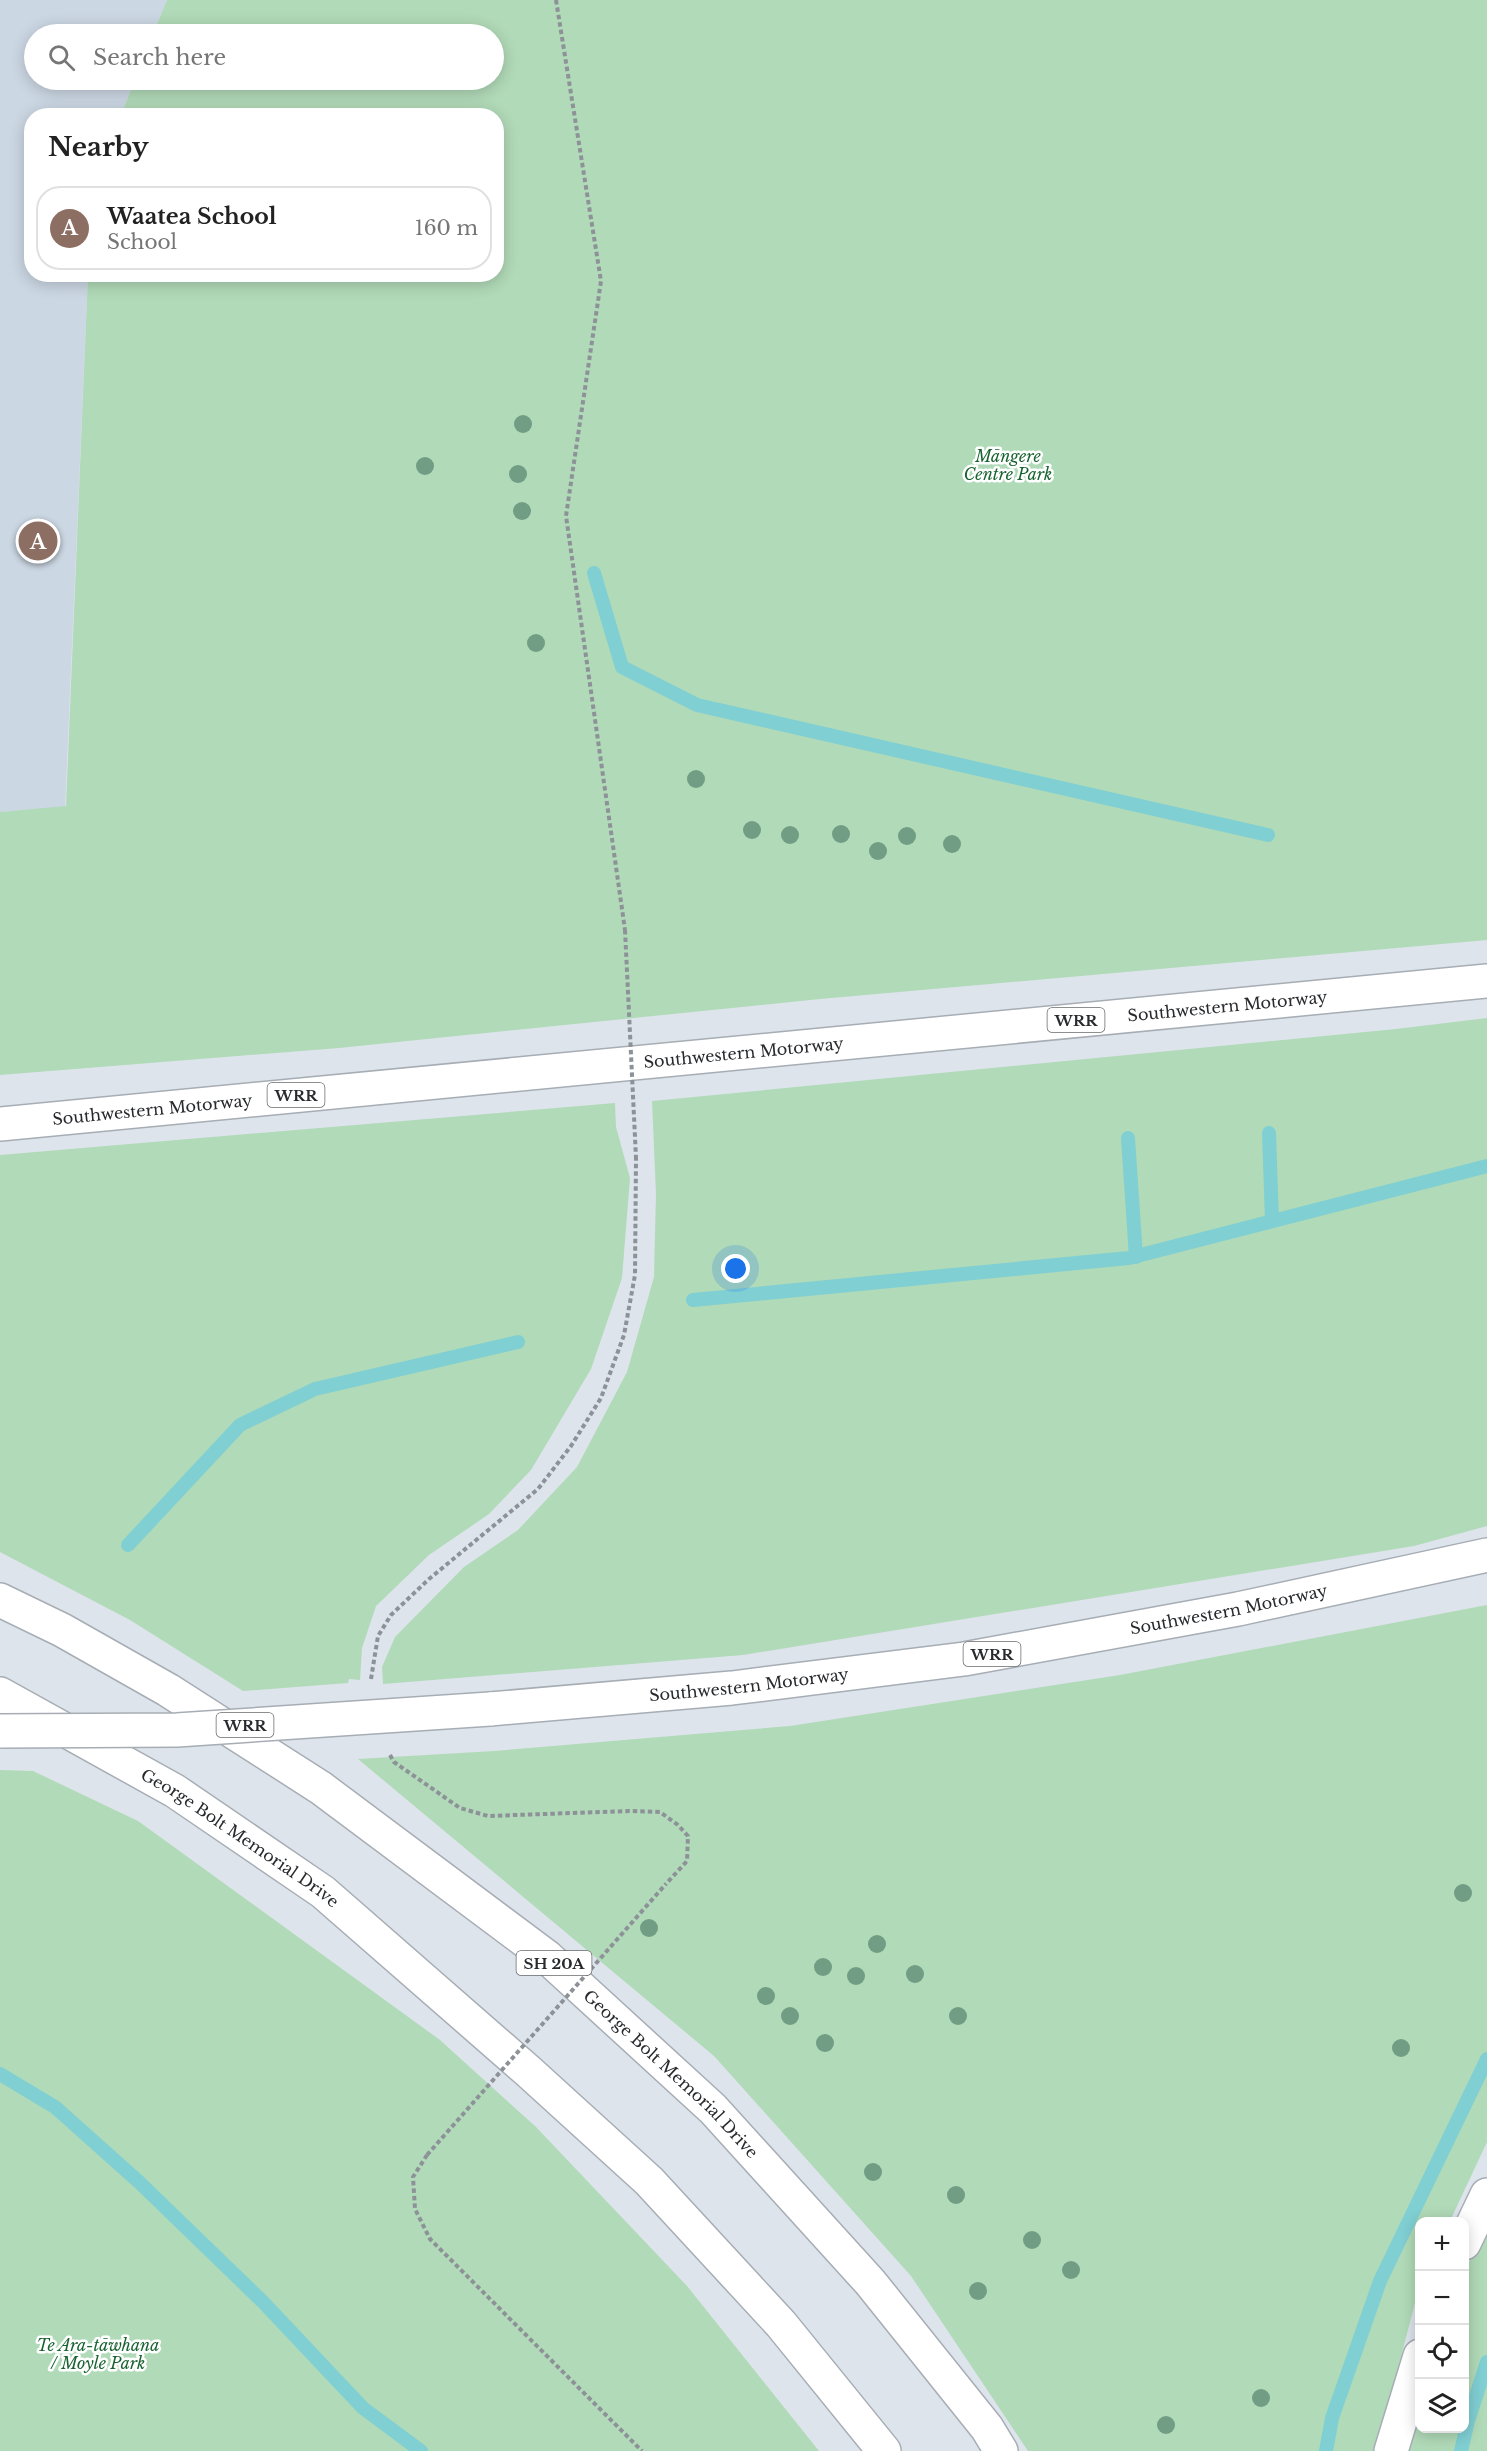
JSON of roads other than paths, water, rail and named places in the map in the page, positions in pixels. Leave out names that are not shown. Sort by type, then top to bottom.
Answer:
[{"type":"highway","name":"Southwestern Motorway","points":[[0,1124],[1487,981]]},
{"type":"highway","name":"Southwestern Motorway","points":[[0,1731],[177,1730],[490,1709],[732,1688],[963,1659],[1238,1609],[1487,1555]]},
{"type":"highway","name":"George Bolt Memorial Drive","points":[[0,1600],[62,1630],[168,1690],[321,1788],[547,1957],[713,2109],[870,2282],[987,2428],[1001,2451]]},
{"type":"highway","name":"George Bolt Memorial Drive","points":[[0,1694],[175,1791],[323,1892],[528,2071],[649,2181],[781,2324],[884,2451]]},
{"type":"highway","points":[[1469,2233],[1487,2195]]},
{"type":"highway","points":[[1391,2451],[1415,2370]]},
{"type":"waterway","points":[[594,573],[622,667],[697,705],[1268,835]]},
{"type":"waterway","points":[[1269,1133],[1272,1221]]},
{"type":"waterway","points":[[1128,1138],[1136,1257]]},
{"type":"waterway","points":[[693,1300],[1129,1258],[1487,1166]]},
{"type":"waterway","points":[[128,1545],[240,1425],[315,1389],[518,1342]]},
{"type":"waterway","points":[[1326,2451],[1332,2418],[1380,2281],[1487,2059]]},
{"type":"waterway","points":[[0,2074],[55,2107],[139,2182],[263,2302],[363,2408],[421,2451]]},
{"type":"waterway","points":[[1461,2451],[1487,2362]]},
{"type":"place","name":"Waatea School","points":[[38,541]]},
{"type":"park label","name":"Māngere Centre Park","points":[[1008,465]]},
{"type":"park label","name":"Te Ara-tāwhana / Moyle Park","points":[[98,2354]]}]
